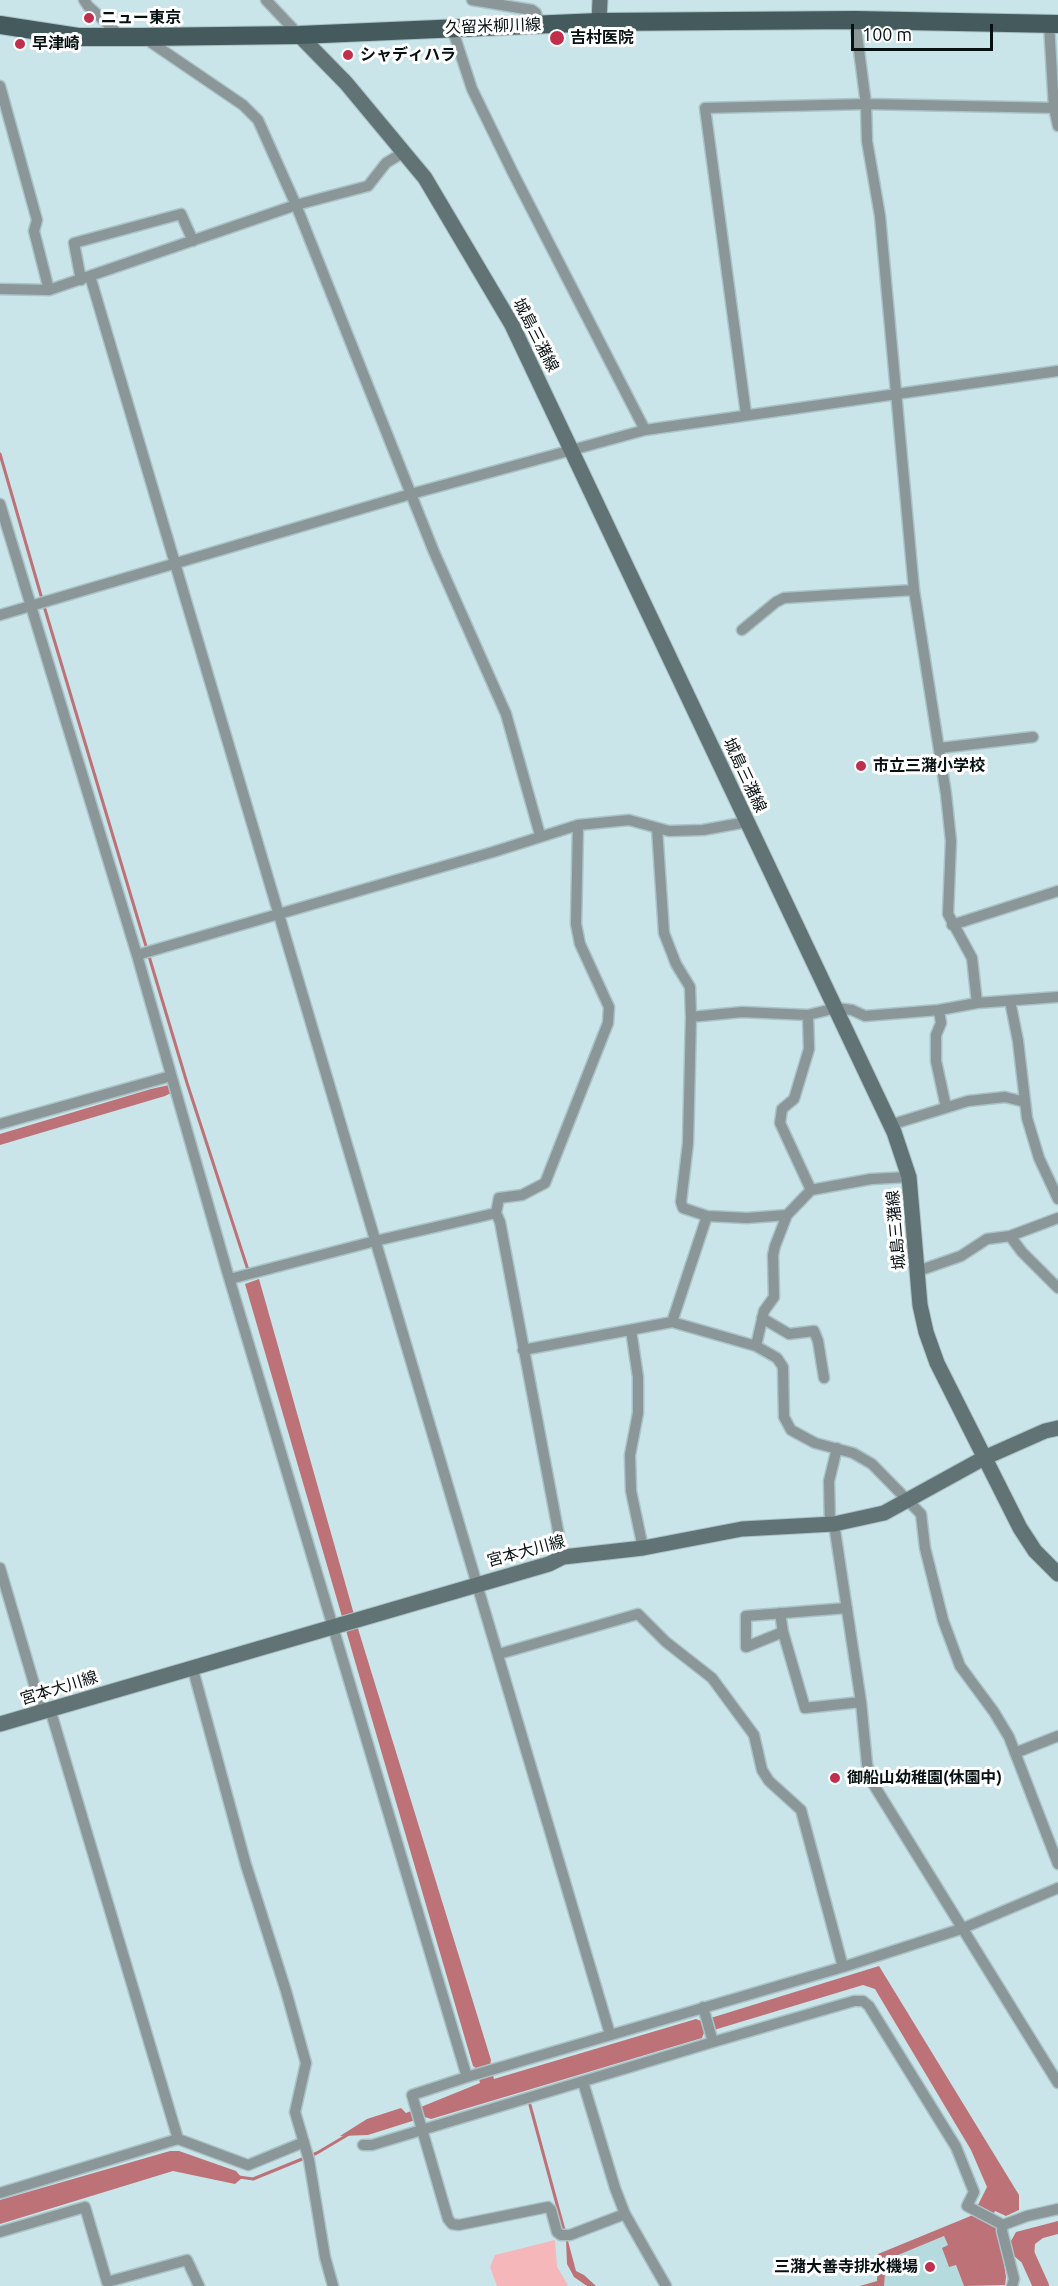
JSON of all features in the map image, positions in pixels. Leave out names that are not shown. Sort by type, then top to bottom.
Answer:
[{"type":"main road","points":[[599,22],[600,0]]},
{"type":"main road","name":"久留米柳川線","points":[[0,25],[78,37],[142,37],[299,35],[599,22],[855,20],[1053,24]]},
{"type":"main road","name":"城島三潴線","points":[[299,35],[346,83],[425,178],[512,325],[890,1125],[909,1178],[920,1305],[926,1332],[937,1363],[1020,1528],[1035,1551],[1058,1574]]},
{"type":"main road","name":"宮本大川線","points":[[0,1724],[192,1666],[549,1564],[563,1557],[643,1548],[742,1529],[832,1525],[885,1513],[984,1458],[1045,1431],[1058,1428]]},
{"type":"street","points":[[84,0],[87,6],[122,37]]},
{"type":"street","points":[[266,0],[299,35]]},
{"type":"street","points":[[472,0],[532,10],[536,14],[539,25]]},
{"type":"street","points":[[855,20],[866,104],[867,141],[880,216],[914,590],[940,748],[951,840],[948,914],[952,926],[972,958],[977,1003]]},
{"type":"street","points":[[1053,24],[1058,126]]},
{"type":"street","points":[[452,28],[472,88],[482,110],[645,430]]},
{"type":"street","points":[[142,37],[243,105],[258,120],[296,205],[434,552],[506,714],[540,835]]},
{"type":"street","points":[[0,86],[37,220],[34,231],[49,290]]},
{"type":"street","points":[[746,414],[705,108],[866,104],[1056,108]]},
{"type":"street","points":[[0,289],[49,290],[296,205],[368,186],[386,163],[404,152]]},
{"type":"street","points":[[193,241],[181,214],[74,243],[176,564],[610,2034]]},
{"type":"street","points":[[0,615],[411,494],[572,448],[645,430],[1058,371]]},
{"type":"street","points":[[0,504],[137,954],[230,1280],[472,2075]]},
{"type":"street","points":[[742,630],[784,598],[914,590]]},
{"type":"street","points":[[940,748],[1033,737]]},
{"type":"street","points":[[137,954],[493,852],[540,835],[578,825],[629,820],[669,831],[703,830],[747,822]]},
{"type":"street","points":[[563,1557],[500,1222],[496,1213],[499,1198],[522,1195],[544,1183],[608,1023],[609,1007],[580,944],[576,924],[578,825]]},
{"type":"street","points":[[657,828],[664,933],[676,964],[690,987],[692,1017],[688,1143],[681,1202],[683,1208],[707,1216],[747,1218],[787,1215]]},
{"type":"street","points":[[952,926],[1058,891]]},
{"type":"street","points":[[692,1017],[742,1012],[808,1015],[836,1008],[852,1010],[866,1016],[939,1010],[977,1003],[1058,997]]},
{"type":"street","points":[[1010,1001],[1018,1041],[1027,1118],[1039,1158],[1058,1199]]},
{"type":"street","points":[[939,1010],[941,1023],[936,1035],[936,1061],[946,1107]]},
{"type":"street","points":[[808,1015],[809,1049],[794,1099],[782,1109],[780,1123],[811,1190]]},
{"type":"street","points":[[0,1124],[173,1085]]},
{"type":"street","points":[[890,1125],[946,1107],[990,1098],[1005,1097],[1026,1102]]},
{"type":"street","points":[[756,1346],[764,1311],[774,1297],[773,1255],[787,1215],[811,1190],[871,1179],[909,1178]]},
{"type":"street","points":[[230,1280],[375,1241],[496,1213]]},
{"type":"street","points":[[672,1322],[707,1216]]},
{"type":"street","points":[[918,1270],[961,1256],[987,1239],[1010,1236],[1058,1218]]},
{"type":"street","points":[[1010,1236],[1022,1252],[1058,1288]]},
{"type":"street","points":[[762,1318],[789,1334],[814,1331],[818,1341],[824,1378]]},
{"type":"street","points":[[523,1350],[672,1322],[756,1346],[777,1358],[783,1367],[784,1417],[791,1430],[815,1443],[854,1454],[873,1464],[921,1514],[925,1548],[943,1620],[960,1666],[994,1712],[1009,1737],[1058,1864]]},
{"type":"street","points":[[631,1330],[638,1377],[638,1413],[630,1455],[632,1491],[643,1548]]},
{"type":"street","points":[[837,1448],[829,1481],[832,1525],[861,1702],[867,1764],[872,1782],[1058,2083]]},
{"type":"street","points":[[0,1568],[178,2139]]},
{"type":"street","points":[[783,1632],[746,1647],[746,1616],[847,1608]]},
{"type":"street","points":[[780,1613],[783,1632],[805,1708],[861,1702]]},
{"type":"street","points":[[499,1654],[638,1614],[666,1642],[712,1678],[754,1735],[762,1770],[770,1781],[801,1810],[843,1966]]},
{"type":"street","points":[[192,1666],[246,1865],[306,2063],[295,2112],[306,2151],[325,2257],[333,2286]]},
{"type":"street","points":[[1015,1753],[1058,1736]]},
{"type":"street","points":[[625,2214],[570,2235],[561,2235],[557,2232],[551,2210],[548,2207],[459,2225],[452,2224],[448,2219],[412,2095],[610,2034],[705,2012],[961,1929],[1058,1888]]},
{"type":"street","points":[[363,2145],[372,2145],[421,2127],[583,2082],[712,2039],[854,2001],[862,2001],[869,2006],[956,2147],[974,2192],[967,2206],[998,2223],[1058,2209]]},
{"type":"street","points":[[705,2012],[712,2039]]},
{"type":"street","points":[[583,2082],[625,2214],[666,2286]]},
{"type":"street","points":[[0,2193],[178,2139],[248,2165],[306,2151]]},
{"type":"street","points":[[0,2232],[85,2207],[107,2282],[187,2260],[199,2286]]},
{"type":"street","points":[[998,2223],[1014,2279],[1011,2286]]},
{"type":"shaded area","points":[[169,1085],[171,1093],[165,1096],[0,1145],[0,1134]]},
{"type":"shaded area","points":[[259,1279],[359,1632],[491,2060],[494,2079],[696,2019],[701,2021],[879,1966],[1019,2195],[1019,2210],[1006,2216],[995,2211],[988,2223],[996,2227],[1000,2243],[1011,2241],[1016,2232],[1058,2221],[1058,2234],[1043,2238],[1035,2244],[1034,2257],[1021,2262],[1013,2255],[1003,2258],[1005,2285],[964,2286],[956,2265],[949,2267],[942,2248],[948,2245],[944,2236],[886,2260],[884,2286],[860,2286],[877,2281],[878,2254],[973,2215],[987,2187],[971,2150],[875,1989],[863,1985],[704,2033],[702,2038],[431,2119],[425,2117],[368,2135],[340,2136],[367,2119],[401,2108],[406,2113],[480,2083],[477,2069],[473,2066],[245,1284]]},
{"type":"shaded area","points":[[170,2151],[179,2151],[236,2171],[242,2178],[235,2184],[173,2171],[0,2224],[0,2200]]},
{"type":"shaded area","points":[[944,2236],[948,2245],[942,2248],[949,2267],[955,2264],[964,2286],[884,2286],[885,2260]]},
{"type":"shaded area","points":[[566,2239],[576,2271],[596,2286],[587,2286],[574,2277],[567,2264]]},
{"type":"shaded area","points":[[555,2240],[557,2267],[568,2285],[497,2286],[490,2267],[495,2255]]},
{"type":"waterway","points":[[0,454],[42,599]]},
{"type":"waterway","points":[[44,606],[187,1083],[248,1270]]},
{"type":"waterway","points":[[530,2105],[564,2230]]},
{"type":"waterway","points":[[239,2177],[253,2179],[317,2153],[349,2134]]},
{"type":"waterway","points":[[1022,2244],[1041,2286]]},
{"type":"place","name":"ニュー東京","points":[[89,18]]},
{"type":"place","name":"吉村医院","points":[[557,38]]},
{"type":"place","name":"早津崎","points":[[20,44]]},
{"type":"place","name":"シャディハラ","points":[[348,55]]},
{"type":"place","name":"市立三潴小学校","points":[[861,766]]},
{"type":"place","name":"御船山幼稚園(休園中)","points":[[835,1778]]},
{"type":"place","name":"三潴大善寺排水機場","points":[[930,2267]]}]
